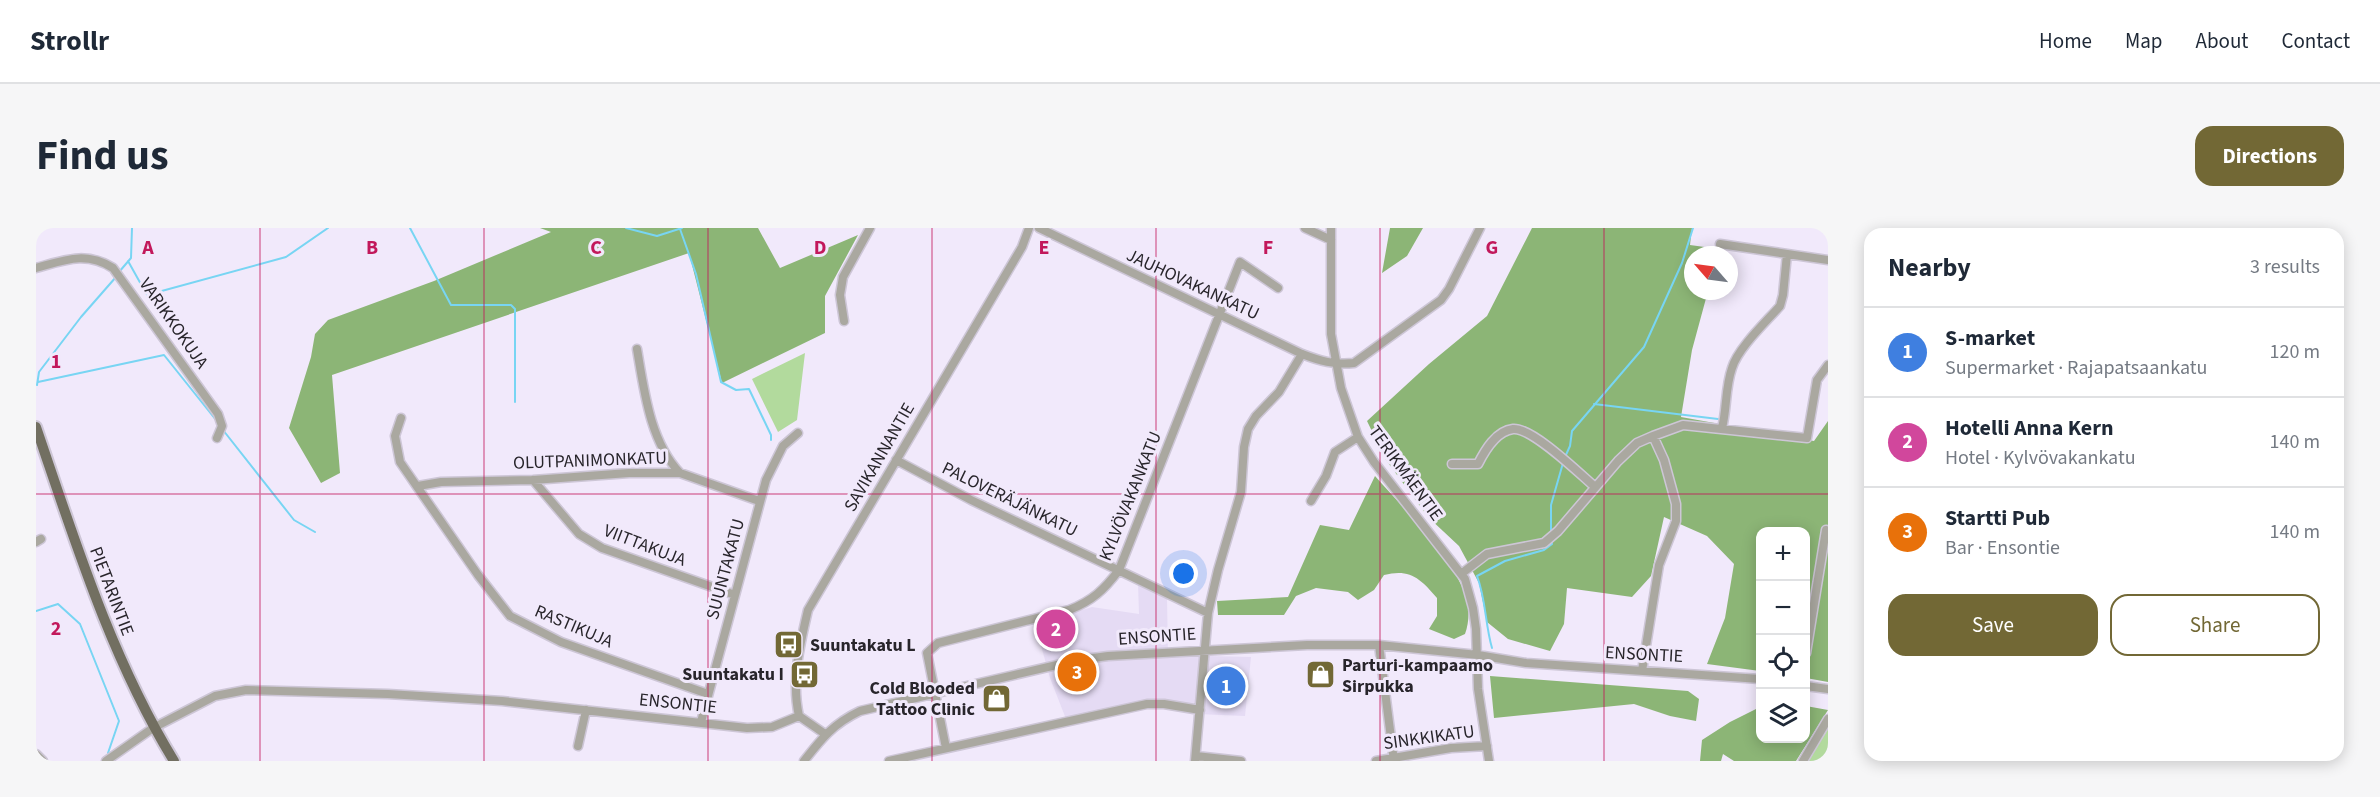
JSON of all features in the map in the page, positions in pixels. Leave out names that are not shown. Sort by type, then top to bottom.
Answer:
[{"type":"main road","name":"PIETARINTIE","points":[[36,427],[106,625],[140,702],[174,761]]},
{"type":"street","points":[[844,321],[840,295],[843,277],[870,228]]},
{"type":"street","name":"SAVIKANNANTIE","points":[[799,716],[796,704],[796,682],[799,645],[808,610],[1019,251],[1029,228]]},
{"type":"street","name":"JAUHOVAKANKATU","points":[[1039,228],[1302,354],[1336,364]]},
{"type":"street","points":[[1305,228],[1330,240]]},
{"type":"street","name":"TERIKMÄENTIE","points":[[1331,228],[1331,334],[1341,388],[1358,437],[1392,487],[1461,574],[1473,608],[1478,655],[1478,689],[1489,761]]},
{"type":"street","points":[[1336,364],[1354,363],[1441,300],[1480,228]]},
{"type":"street","points":[[1720,244],[1828,260]]},
{"type":"street","points":[[1722,428],[1727,410],[1732,367],[1738,356],[1780,306],[1787,254]]},
{"type":"street","name":"VARIKKOKUJA","points":[[36,268],[83,258],[99,260],[112,268],[218,414],[222,426],[217,438]]},
{"type":"street","name":"KYLVÖVAKANKATU","points":[[946,748],[927,653],[931,647],[938,643],[1069,610],[1088,602],[1108,585],[1119,570],[1240,262],[1278,288]]},
{"type":"street","points":[[637,349],[645,401],[671,464],[680,473]]},
{"type":"street","points":[[1241,761],[1196,759],[1208,613],[1241,492],[1244,447],[1248,429],[1256,416],[1279,392],[1302,354]]},
{"type":"street","points":[[1461,574],[1487,554],[1544,543],[1558,531],[1595,487],[1637,443],[1653,436],[1683,426],[1807,438],[1817,380],[1828,365]]},
{"type":"street","name":"RASTIKUJA","points":[[401,418],[395,436],[400,462],[478,576],[510,616],[561,642],[708,694]]},
{"type":"street","points":[[1452,464],[1478,464],[1488,446],[1510,429],[1516,428],[1529,433],[1547,446],[1595,487]]},
{"type":"street","name":"SUUNTAKATU","points":[[701,722],[759,501],[775,459],[783,446],[798,433]]},
{"type":"street","points":[[1642,671],[1659,566],[1676,521],[1676,504],[1664,460],[1653,436]]},
{"type":"street","points":[[1311,501],[1326,476],[1335,452],[1358,437]]},
{"type":"street","name":"PALOVERÄJÄNKATU","points":[[896,460],[970,500],[1208,613]]},
{"type":"street","name":"OLUTPANIMONKATU","points":[[418,486],[441,482],[533,480],[629,473],[680,473],[759,501]]},
{"type":"street","name":"VIITTAKUJA","points":[[533,480],[579,534],[602,548],[735,595]]},
{"type":"street","points":[[1809,635],[1826,531]]},
{"type":"street","name":"ENSONTIE","points":[[804,761],[825,734],[837,723],[860,711],[1078,660],[1130,654],[1307,645],[1379,645],[1478,655],[1526,663],[1756,679]]},
{"type":"street","points":[[1379,645],[1394,760]]},
{"type":"street","points":[[1810,687],[1828,689]]},
{"type":"street","name":"ENSONTIE","points":[[106,761],[153,728],[215,696],[246,690],[502,700],[759,728],[772,727],[799,716]]},
{"type":"street","points":[[889,761],[1147,704],[1164,704],[1200,710]]},
{"type":"street","points":[[578,746],[586,710]]},
{"type":"street","points":[[799,716],[825,734]]},
{"type":"street","points":[[1803,761],[1828,719]]},
{"type":"street","name":"SINKKIKATU","points":[[1376,761],[1394,760],[1451,748],[1487,746]]},
{"type":"street","points":[[36,754],[43,761]]},
{"type":"shaded area","points":[[1138,583],[1167,598],[1168,655],[1251,657],[1245,716],[1197,714],[1196,705],[1142,702],[1066,719],[1050,678],[1035,624],[1092,607],[1139,614]]},
{"type":"green space","points":[[540,228],[758,228],[780,268],[858,235],[825,296],[825,333],[722,383],[689,253],[332,375],[340,473],[321,483],[289,428],[311,357],[315,334],[328,320],[434,281],[551,232]]},
{"type":"green space","points":[[1390,228],[1423,228],[1407,256],[1382,273]]},
{"type":"green space","points":[[1532,228],[1692,228],[1690,245],[1697,246],[1684,246],[1684,300],[1706,300],[1692,350],[1681,417],[1814,441],[1828,421],[1828,682],[1810,679],[1810,527],[1756,527],[1756,670],[1707,664],[1725,618],[1734,564],[1707,536],[1664,517],[1651,576],[1632,597],[1567,588],[1564,624],[1550,651],[1508,639],[1487,622],[1479,583],[1459,546],[1428,517],[1386,460],[1367,421],[1429,364],[1487,316]]},
{"type":"green space","points":[[805,353],[797,420],[778,432],[752,379]]},
{"type":"green space","points":[[1375,476],[1436,545],[1456,575],[1468,606],[1468,623],[1465,634],[1454,639],[1429,629],[1437,616],[1437,598],[1426,585],[1408,574],[1401,573],[1384,575],[1374,590],[1358,600],[1348,592],[1316,588],[1296,596],[1284,615],[1218,615],[1217,601],[1288,597],[1320,525],[1349,530]]},
{"type":"green space","points":[[1490,676],[1688,691],[1699,699],[1696,721],[1670,716],[1634,704],[1494,718]]},
{"type":"green space","points":[[1810,707],[1828,710],[1810,739]]},
{"type":"green space","points":[[1756,709],[1756,743],[1807,743],[1796,761],[1734,761],[1723,754],[1721,761],[1700,761],[1702,740]]},
{"type":"green space","points":[[1828,729],[1828,761],[1808,761]]},
{"type":"waterway","points":[[119,272],[131,258],[132,228]]},
{"type":"waterway","points":[[128,261],[147,295],[286,257],[328,228]]},
{"type":"waterway","points":[[410,228],[451,305],[511,305],[515,309],[515,402]]},
{"type":"waterway","points":[[626,228],[657,236],[682,228]]},
{"type":"waterway","points":[[1565,457],[1570,446],[1572,431],[1644,347],[1682,263],[1693,228]]},
{"type":"waterway","points":[[680,229],[696,274],[721,382],[736,390],[749,389],[771,435],[771,440]]},
{"type":"waterway","points":[[37,385],[39,372],[81,317],[116,277]]},
{"type":"waterway","points":[[38,382],[164,355],[216,420]]},
{"type":"waterway","points":[[1594,404],[1718,419]]},
{"type":"waterway","points":[[223,430],[294,520],[315,532]]},
{"type":"waterway","points":[[1551,533],[1551,505],[1563,463]]},
{"type":"waterway","points":[[1492,648],[1477,576],[1505,561],[1544,550],[1552,544],[1551,539]]},
{"type":"waterway","points":[[36,611],[58,604],[80,624],[119,721],[108,753]]},
{"type":"place","name":"Hotelli Anna Kern","points":[[1056,629]]},
{"type":"place","name":"Suuntakatu L","points":[[789,645]]},
{"type":"place","name":"Startti Pub","points":[[1077,672]]},
{"type":"place","name":"Suuntakatu I","points":[[805,674]]},
{"type":"place","name":"Parturi-kampaamo Sirpukka","points":[[1321,675]]},
{"type":"place","name":"S-market","points":[[1226,686]]},
{"type":"place","name":"Cold Blooded Tattoo Clinic","points":[[996,698]]}]
